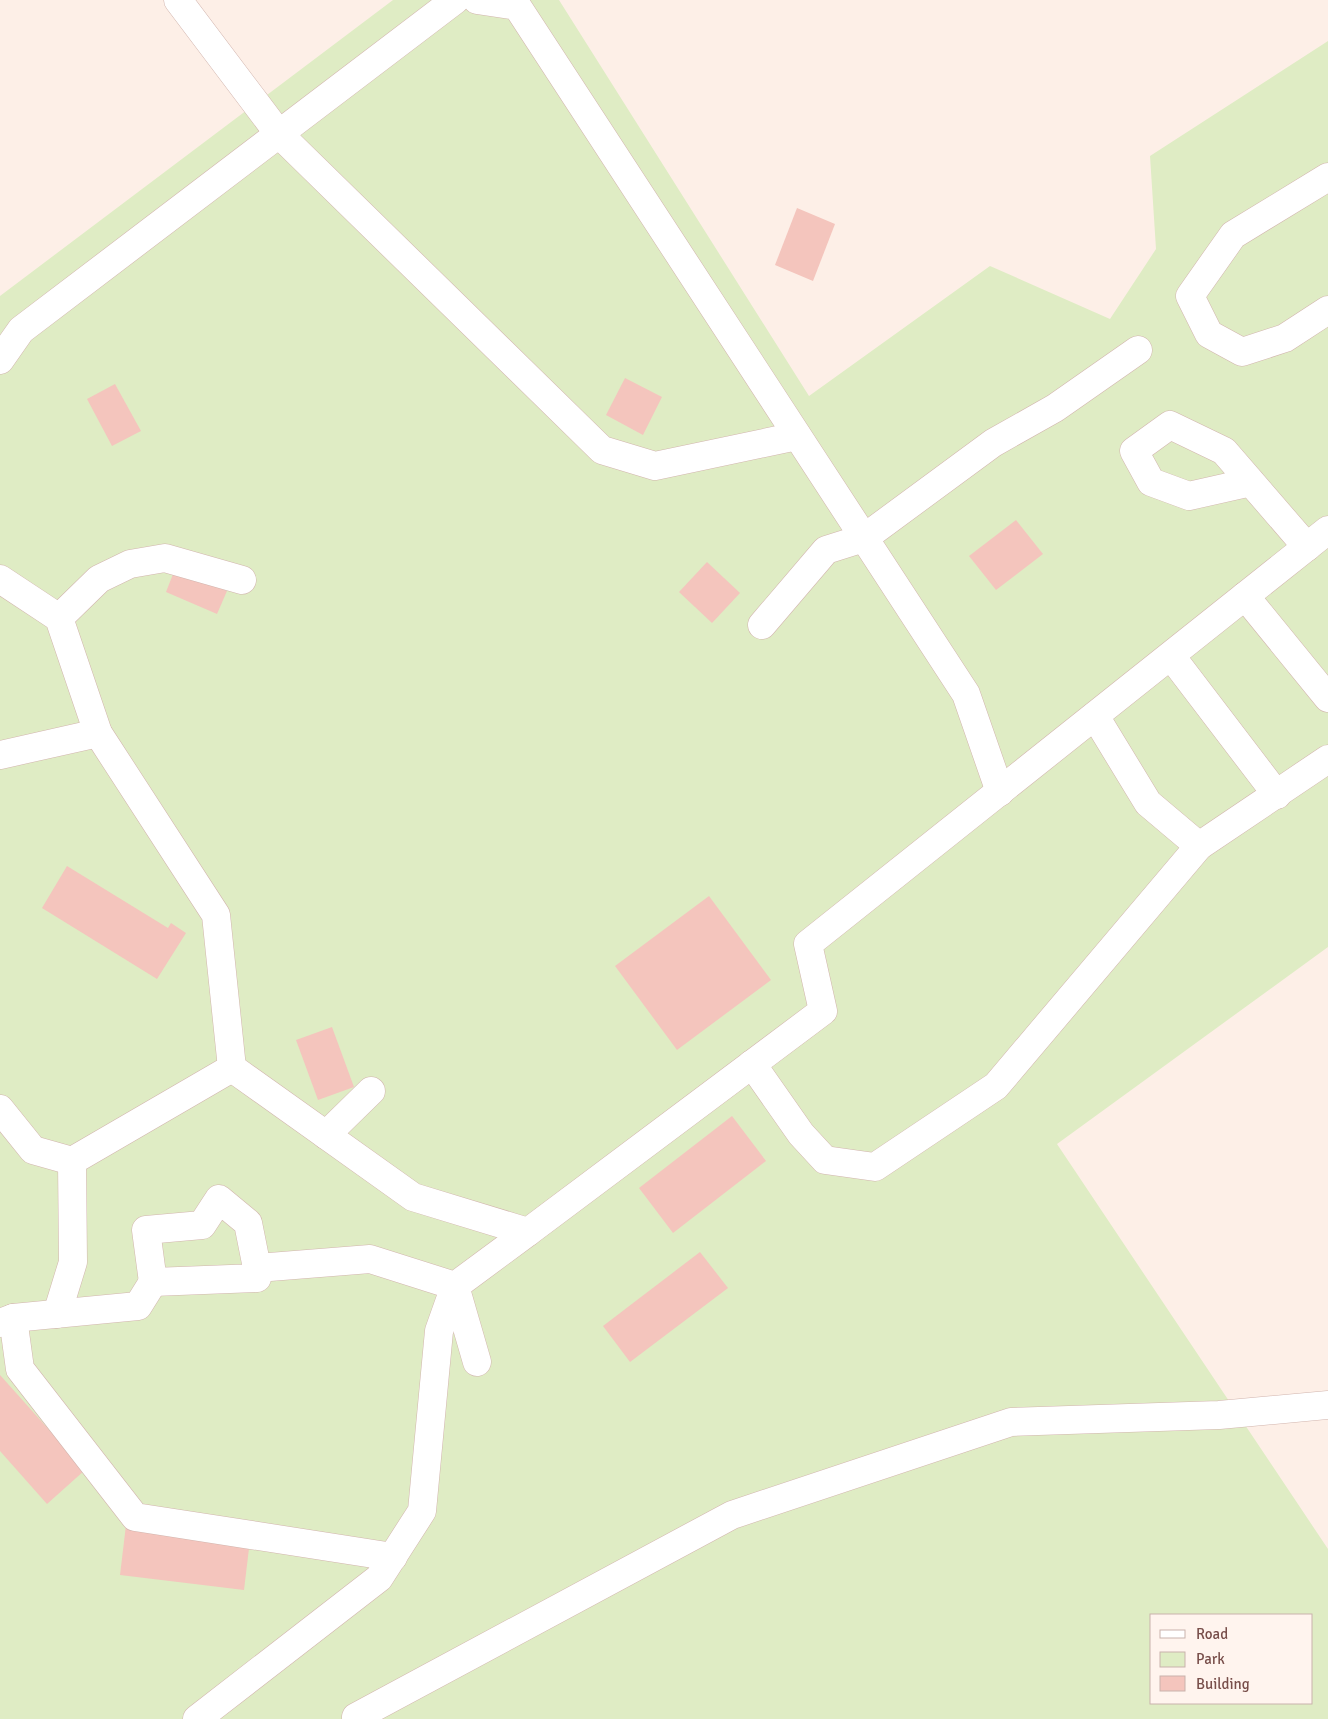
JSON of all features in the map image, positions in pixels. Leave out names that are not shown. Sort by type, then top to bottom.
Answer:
[{"type":"lane","points":[[178,0],[279,134],[602,450],[655,466],[797,436]]},
{"type":"lane","points":[[0,360],[21,330],[455,0]]},
{"type":"lane","points":[[478,0],[517,6],[966,694],[1000,792]]},
{"type":"lane","points":[[1328,177],[1233,235],[1190,296],[1210,334],[1242,352],[1285,338],[1328,310]]},
{"type":"lane","points":[[762,625],[826,550],[864,538],[992,443],[1055,408],[1138,350]]},
{"type":"lane","points":[[1251,482],[1307,547]]},
{"type":"lane","points":[[197,1719],[380,1578],[422,1511],[438,1330],[455,1286],[822,1011],[808,944],[1328,530]]},
{"type":"lane","points":[[59,618],[99,579],[130,564],[165,558],[242,580]]},
{"type":"lane","points":[[0,578],[59,618],[98,733],[216,915],[232,1068],[413,1197],[528,1232]]},
{"type":"lane","points":[[1245,596],[1328,698]]},
{"type":"lane","points":[[1171,656],[1277,795]]},
{"type":"lane","points":[[1095,716],[1148,803],[1199,846]]},
{"type":"lane","points":[[0,755],[98,733]]},
{"type":"lane","points":[[752,1064],[801,1134],[825,1160],[875,1167],[996,1086],[1199,846],[1328,759]]},
{"type":"lane","points":[[0,1109],[33,1150],[72,1160],[232,1068]]},
{"type":"lane","points":[[326,1135],[371,1091]]},
{"type":"lane","points":[[57,1314],[73,1262],[72,1160]]},
{"type":"lane","points":[[153,1282],[257,1278],[248,1223],[219,1199],[202,1225],[146,1230],[153,1282],[138,1306],[6,1321],[20,1369],[135,1517],[393,1557]]},
{"type":"lane","points":[[256,1268],[370,1259],[455,1286]]},
{"type":"lane","points":[[455,1286],[477,1362]]},
{"type":"lane","points":[[356,1717],[732,1515],[1011,1422],[1219,1414],[1328,1405]]},
{"type":"green space","points":[[393,0],[559,0],[809,396],[990,266],[1110,319],[1156,249],[1150,156],[1328,41],[1328,947],[1057,1144],[1328,1549],[1328,1719],[0,1719],[0,296]]},
{"type":"building","points":[[797,208],[835,224],[813,281],[775,265]]},
{"type":"building","points":[[625,378],[662,397],[643,435],[606,415]]},
{"type":"building","points":[[115,384],[141,431],[112,446],[87,399]]},
{"type":"building","points":[[1016,520],[1043,554],[996,590],[969,556]]},
{"type":"building","points":[[707,562],[740,593],[712,623],[679,592]]},
{"type":"building","points":[[175,569],[227,591],[217,614],[166,592]]},
{"type":"building","points":[[67,866],[168,928],[171,923],[186,933],[157,979],[42,908]]},
{"type":"building","points":[[709,896],[771,980],[677,1050],[615,966]]},
{"type":"building","points":[[332,1027],[354,1087],[318,1100],[296,1040]]},
{"type":"building","points":[[732,1116],[766,1161],[673,1233],[639,1188]]},
{"type":"building","points":[[700,1252],[728,1288],[630,1362],[603,1326]]},
{"type":"building","points":[[0,1375],[85,1470],[47,1504],[0,1451]]},
{"type":"building","points":[[126,1525],[250,1540],[244,1590],[120,1575]]}]
